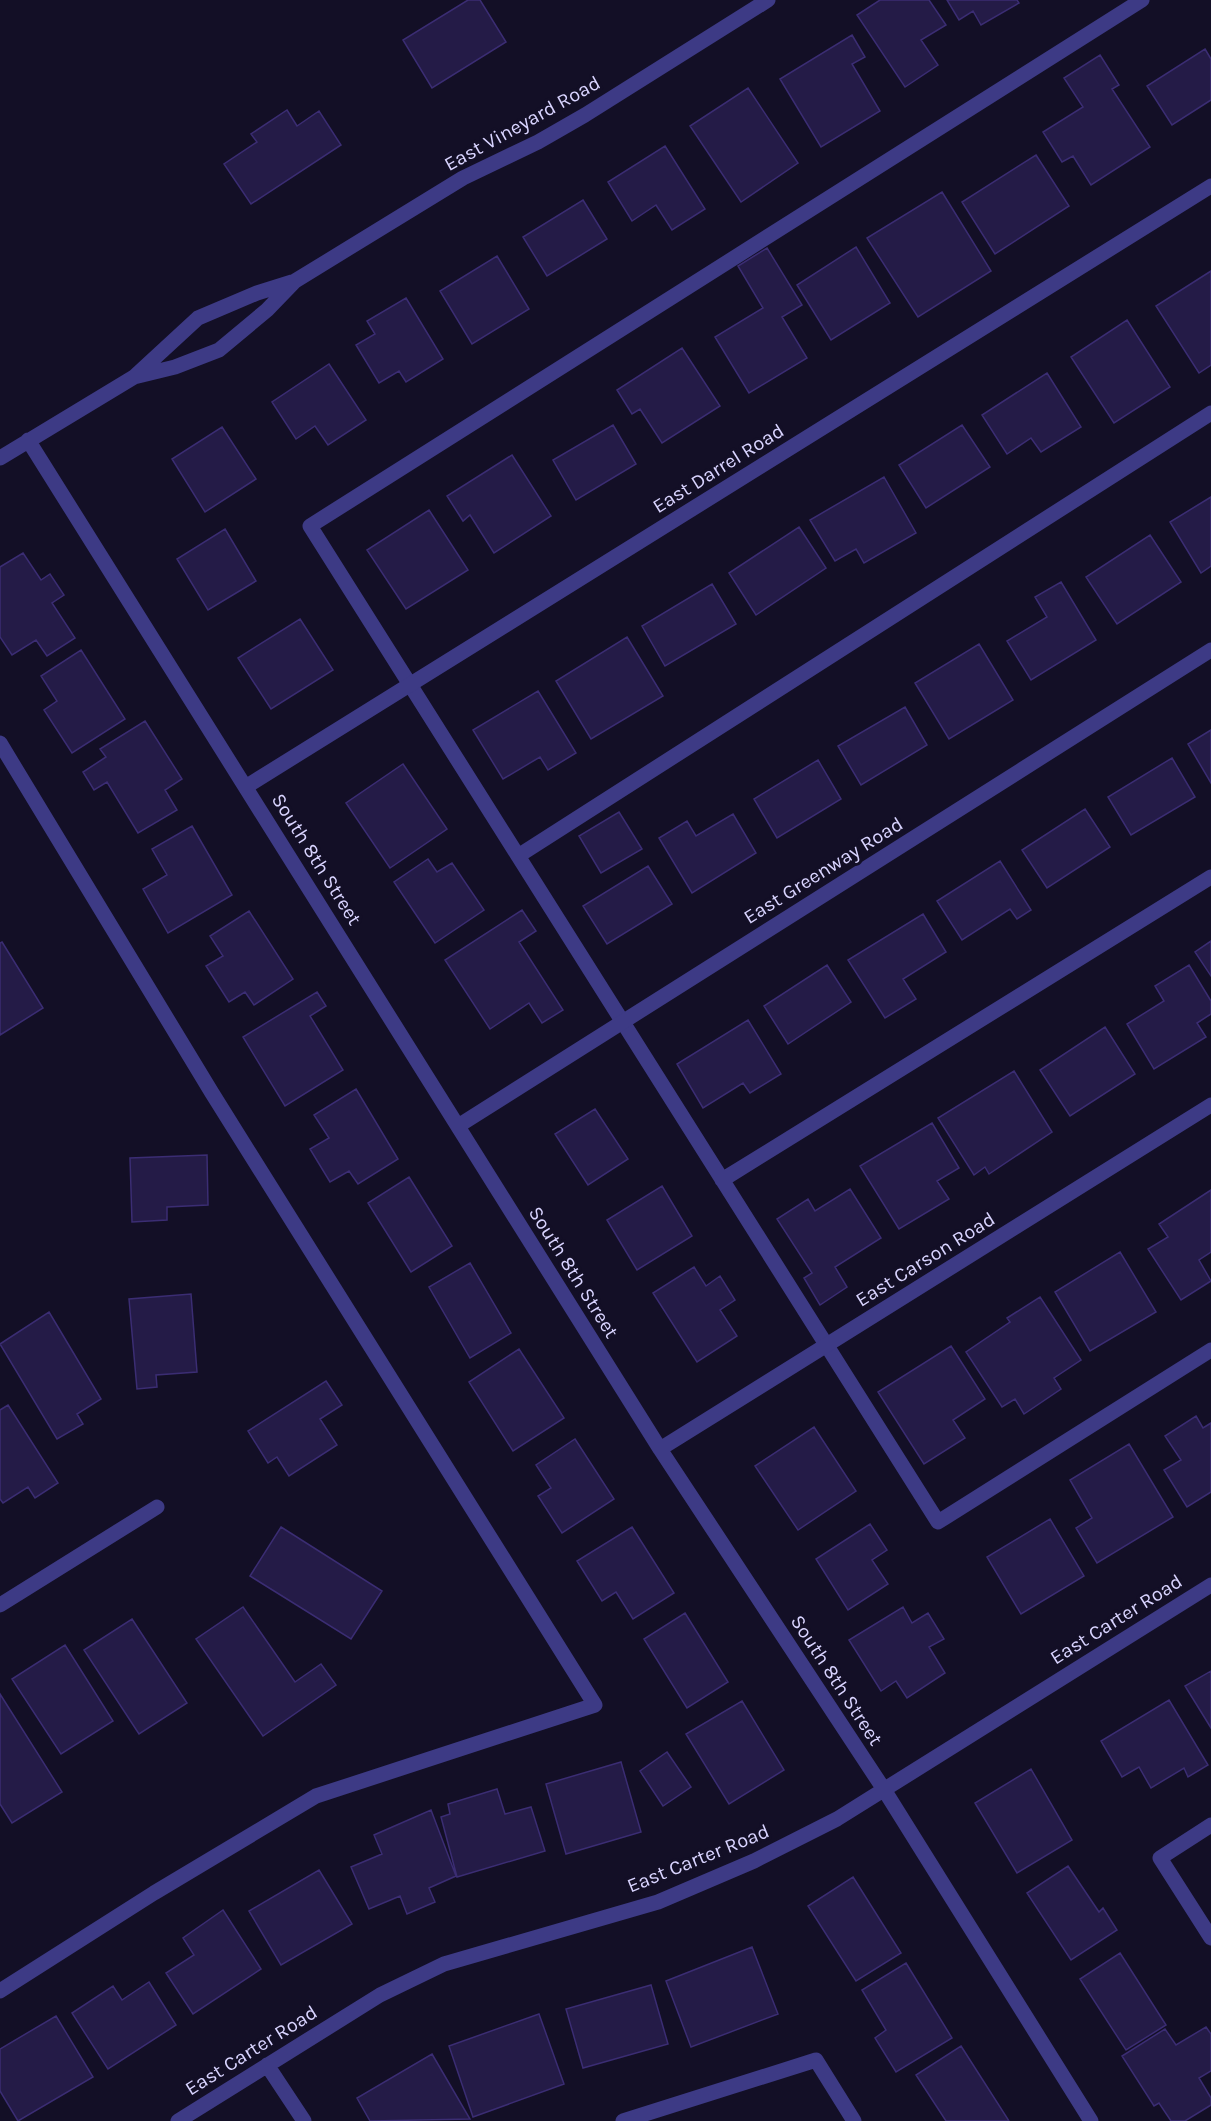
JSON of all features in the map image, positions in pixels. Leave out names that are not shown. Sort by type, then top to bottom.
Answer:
[{"type":"street","name":"East Vineyard Road","points":[[0,458],[134,377],[198,318],[257,293],[295,281],[463,178],[538,142],[585,115],[768,0]]},
{"type":"street","points":[[1142,0],[310,526],[938,1522],[1211,1350]]},
{"type":"street","name":"East Darrel Road","points":[[247,786],[1211,186]]},
{"type":"street","name":"East Vineyard Road","points":[[134,377],[175,367],[219,350],[267,310],[295,281]]},
{"type":"street","points":[[518,856],[1211,413]]},
{"type":"street","name":"South 8th Street","points":[[28,440],[247,786],[660,1449],[883,1788],[1091,2121]]},
{"type":"street","name":"East Greenway Road","points":[[458,1126],[1211,650]]},
{"type":"street","points":[[0,743],[212,1093],[595,1706],[316,1796],[154,1893],[0,1991]]},
{"type":"street","points":[[722,1180],[1211,877]]},
{"type":"street","name":"East Carson Road","points":[[660,1449],[1211,1105]]},
{"type":"street","points":[[0,1605],[157,1507]]},
{"type":"street","name":"East Carter Road","points":[[178,2121],[380,1995],[444,1964],[657,1902],[765,1856],[837,1819],[883,1788],[1211,1585]]},
{"type":"street","points":[[1211,1825],[1160,1858],[1211,1938]]},
{"type":"street","points":[[623,2121],[816,2060],[854,2121]]},
{"type":"street","points":[[267,2065],[304,2121]]},
{"type":"building","points":[[468,0],[480,0],[506,42],[432,88],[403,40]]},
{"type":"building","points":[[880,0],[929,0],[946,25],[921,40],[938,65],[905,87],[857,15]]},
{"type":"building","points":[[947,0],[1017,0],[1019,3],[981,25],[973,11],[959,20]]},
{"type":"building","points":[[852,35],[865,57],[852,64],[880,111],[821,147],[780,79]]},
{"type":"building","points":[[1205,49],[1211,59],[1211,100],[1172,125],[1147,86]]},
{"type":"building","points":[[1100,55],[1119,85],[1112,89],[1150,147],[1091,185],[1073,156],[1062,162],[1043,132],[1083,107],[1064,78]]},
{"type":"building","points":[[748,88],[798,163],[741,202],[690,126]]},
{"type":"building","points":[[287,110],[297,126],[319,111],[341,145],[251,204],[224,164],[257,142],[251,134]]},
{"type":"building","points":[[665,146],[705,209],[672,230],[656,205],[632,221],[608,182]]},
{"type":"building","points":[[1036,155],[1069,206],[995,254],[962,202]]},
{"type":"building","points":[[942,192],[991,271],[918,317],[867,238]]},
{"type":"building","points":[[583,200],[607,239],[547,276],[523,237]]},
{"type":"building","points":[[856,247],[890,303],[831,340],[797,285]]},
{"type":"building","points":[[767,248],[802,305],[782,317],[807,358],[749,393],[715,337],[763,308],[738,266]]},
{"type":"building","points":[[497,256],[529,309],[472,344],[440,291]]},
{"type":"building","points":[[1211,271],[1211,365],[1199,373],[1156,306]]},
{"type":"building","points":[[406,298],[443,359],[406,382],[399,371],[379,383],[356,345],[375,334],[367,321]]},
{"type":"building","points":[[1127,320],[1170,387],[1114,423],[1071,357]]},
{"type":"building","points":[[682,348],[720,406],[662,443],[640,409],[632,414],[617,390]]},
{"type":"building","points":[[329,364],[366,420],[328,445],[315,426],[296,439],[272,402]]},
{"type":"building","points":[[1047,373],[1081,427],[1041,452],[1031,438],[1007,454],[982,415]]},
{"type":"building","points":[[613,425],[636,464],[576,500],[553,460]]},
{"type":"building","points":[[962,425],[990,467],[926,508],[899,465]]},
{"type":"building","points":[[222,427],[256,479],[205,512],[172,459]]},
{"type":"building","points":[[512,455],[551,516],[494,553],[470,515],[463,521],[447,496]]},
{"type":"building","points":[[884,477],[916,533],[864,563],[856,549],[835,561],[810,520]]},
{"type":"building","points":[[1211,497],[1211,566],[1201,573],[1170,522]]},
{"type":"building","points":[[429,510],[468,570],[406,609],[367,550]]},
{"type":"building","points":[[799,527],[826,568],[756,615],[729,573]]},
{"type":"building","points":[[225,529],[256,581],[208,610],[177,559]]},
{"type":"building","points":[[1150,535],[1181,582],[1117,624],[1086,577]]},
{"type":"building","points":[[23,553],[41,580],[50,574],[64,595],[52,603],[75,638],[47,656],[36,640],[12,655],[0,637],[0,567]]},
{"type":"building","points":[[1061,582],[1096,640],[1031,680],[1007,641],[1047,617],[1035,597]]},
{"type":"building","points":[[712,584],[736,624],[665,666],[642,626]]},
{"type":"building","points":[[300,619],[333,670],[271,709],[238,658]]},
{"type":"building","points":[[627,637],[663,696],[591,739],[556,681]]},
{"type":"building","points":[[979,644],[1013,700],[949,739],[915,683]]},
{"type":"building","points":[[81,650],[125,719],[72,753],[44,710],[57,701],[41,676]]},
{"type":"building","points":[[538,691],[576,753],[548,770],[540,757],[503,779],[473,730]]},
{"type":"building","points":[[905,707],[927,745],[861,785],[838,746]]},
{"type":"building","points":[[145,721],[182,779],[165,790],[177,810],[138,833],[107,782],[94,790],[83,772],[106,757],[100,749]]},
{"type":"building","points":[[1211,730],[1211,783],[1188,744]]},
{"type":"building","points":[[1172,758],[1195,797],[1131,835],[1108,797]]},
{"type":"building","points":[[818,760],[841,799],[777,838],[754,799]]},
{"type":"building","points":[[403,764],[447,829],[390,868],[346,803]]},
{"type":"building","points":[[1085,809],[1110,847],[1047,888],[1022,850]]},
{"type":"building","points":[[619,812],[642,849],[601,873],[579,836]]},
{"type":"building","points":[[733,814],[756,853],[692,893],[659,838],[687,821],[696,836]]},
{"type":"building","points":[[192,826],[232,895],[168,933],[143,889],[167,875],[152,849]]},
{"type":"building","points":[[428,859],[437,872],[452,863],[484,910],[435,943],[394,882]]},
{"type":"building","points":[[1000,861],[1031,910],[1017,919],[1010,909],[962,940],[937,901]]},
{"type":"building","points":[[648,866],[672,904],[607,944],[583,906]]},
{"type":"building","points":[[522,910],[536,931],[519,942],[563,1010],[542,1023],[529,1003],[490,1029],[445,960]]},
{"type":"building","points":[[249,911],[293,979],[254,1005],[245,992],[229,1002],[206,966],[223,956],[210,936]]},
{"type":"building","points":[[923,914],[946,952],[903,979],[916,999],[885,1018],[848,960]]},
{"type":"building","points":[[1211,941],[1211,976],[1195,952]]},
{"type":"building","points":[[2,942],[43,1008],[0,1035],[0,943]]},
{"type":"building","points":[[827,965],[851,1002],[788,1044],[764,1006]]},
{"type":"building","points":[[1189,965],[1211,1001],[1211,1014],[1197,1023],[1206,1037],[1154,1069],[1127,1024],[1164,1001],[1155,986]]},
{"type":"building","points":[[317,992],[326,1006],[310,1016],[343,1070],[285,1106],[243,1037]]},
{"type":"building","points":[[748,1020],[781,1074],[750,1093],[743,1083],[703,1108],[677,1064]]},
{"type":"building","points":[[1105,1027],[1135,1074],[1070,1116],[1040,1070]]},
{"type":"building","points":[[1014,1071],[1052,1132],[989,1174],[985,1167],[974,1175],[938,1118]]},
{"type":"building","points":[[356,1089],[398,1159],[358,1184],[349,1171],[330,1182],[310,1149],[329,1138],[314,1115]]},
{"type":"building","points":[[595,1109],[628,1159],[588,1185],[555,1134]]},
{"type":"building","points":[[932,1123],[959,1168],[937,1181],[949,1199],[899,1229],[860,1166]]},
{"type":"building","points":[[207,1155],[208,1205],[167,1207],[167,1220],[132,1222],[130,1158]]},
{"type":"building","points":[[409,1177],[452,1246],[411,1272],[368,1203]]},
{"type":"building","points":[[662,1186],[692,1236],[637,1270],[607,1220]]},
{"type":"building","points":[[850,1189],[881,1238],[835,1267],[847,1287],[820,1305],[804,1278],[812,1273],[777,1219],[808,1199],[815,1211]]},
{"type":"building","points":[[1211,1190],[1211,1252],[1199,1260],[1211,1281],[1181,1300],[1148,1249],[1168,1237],[1159,1224]]},
{"type":"building","points":[[1120,1252],[1156,1312],[1090,1351],[1055,1292]]},
{"type":"building","points":[[470,1263],[511,1333],[470,1358],[429,1287]]},
{"type":"building","points":[[694,1267],[706,1286],[720,1276],[735,1300],[720,1310],[737,1336],[697,1362],[653,1293]]},
{"type":"building","points":[[191,1294],[197,1372],[156,1375],[157,1387],[137,1389],[129,1299]]},
{"type":"building","points":[[1040,1297],[1081,1360],[1054,1378],[1061,1389],[1024,1414],[1015,1399],[1002,1407],[966,1352],[1010,1322],[1007,1318]]},
{"type":"building","points":[[49,1312],[101,1399],[77,1414],[83,1424],[57,1439],[0,1344]]},
{"type":"building","points":[[951,1346],[985,1399],[953,1420],[965,1438],[924,1464],[878,1392]]},
{"type":"building","points":[[519,1349],[564,1418],[513,1451],[469,1382]]},
{"type":"building","points":[[326,1381],[342,1405],[320,1419],[337,1445],[289,1476],[277,1457],[268,1463],[248,1431]]},
{"type":"building","points":[[8,1405],[58,1483],[35,1498],[28,1487],[3,1503],[0,1499],[0,1410]]},
{"type":"building","points":[[1196,1416],[1203,1428],[1211,1423],[1211,1492],[1187,1507],[1164,1470],[1181,1460],[1165,1436]]},
{"type":"building","points":[[814,1427],[856,1491],[798,1530],[755,1466]]},
{"type":"building","points":[[575,1439],[614,1499],[562,1533],[538,1496],[551,1488],[536,1465]]},
{"type":"building","points":[[1129,1444],[1173,1517],[1097,1563],[1076,1528],[1092,1518],[1070,1480]]},
{"type":"building","points":[[1050,1519],[1084,1576],[1021,1614],[987,1557]]},
{"type":"building","points":[[870,1524],[887,1550],[872,1560],[888,1584],[848,1610],[816,1559]]},
{"type":"building","points":[[281,1527],[382,1591],[351,1639],[250,1576]]},
{"type":"building","points":[[632,1527],[674,1593],[633,1619],[616,1592],[602,1601],[577,1561]]},
{"type":"building","points":[[243,1607],[295,1682],[321,1664],[336,1685],[263,1736],[196,1639]]},
{"type":"building","points":[[903,1607],[912,1623],[928,1613],[944,1639],[929,1647],[945,1673],[907,1698],[896,1681],[881,1691],[849,1640]]},
{"type":"building","points":[[685,1613],[728,1682],[687,1708],[644,1639]]},
{"type":"building","points":[[132,1619],[187,1703],[139,1734],[84,1650]]},
{"type":"building","points":[[65,1645],[113,1721],[61,1754],[12,1679]]},
{"type":"building","points":[[1211,1671],[1211,1728],[1185,1686]]},
{"type":"building","points":[[0,1694],[62,1792],[12,1823],[0,1804]]},
{"type":"building","points":[[1169,1700],[1208,1765],[1188,1777],[1184,1768],[1151,1788],[1139,1767],[1122,1777],[1101,1741]]},
{"type":"building","points":[[742,1701],[784,1770],[729,1804],[686,1734]]},
{"type":"building","points":[[667,1752],[691,1787],[663,1806],[640,1771]]},
{"type":"building","points":[[621,1762],[641,1832],[566,1854],[546,1784]]},
{"type":"building","points":[[1031,1769],[1072,1840],[1017,1873],[975,1803]]},
{"type":"building","points":[[497,1789],[505,1814],[531,1807],[545,1851],[457,1877],[441,1817],[450,1814],[448,1804]]},
{"type":"building","points":[[431,1810],[456,1876],[429,1888],[435,1902],[407,1914],[400,1896],[369,1909],[351,1867],[382,1854],[374,1835]]},
{"type":"building","points":[[1068,1866],[1099,1912],[1103,1908],[1117,1930],[1071,1960],[1027,1893]]},
{"type":"building","points":[[319,1870],[352,1924],[281,1965],[249,1911]]},
{"type":"building","points":[[853,1877],[901,1953],[856,1981],[808,1906]]},
{"type":"building","points":[[223,1910],[261,1969],[193,2014],[166,1973],[194,1955],[183,1938]]},
{"type":"building","points":[[752,1947],[778,2014],[691,2047],[666,1981]]},
{"type":"building","points":[[1120,1953],[1166,2025],[1126,2050],[1080,1979]]},
{"type":"building","points":[[906,1963],[952,2038],[896,2072],[875,2038],[886,2030],[862,1990]]},
{"type":"building","points":[[149,1982],[176,2025],[108,2069],[72,2013],[113,1986],[122,2000]]},
{"type":"building","points":[[651,1985],[668,2044],[583,2068],[566,2009]]},
{"type":"building","points":[[539,2014],[564,2084],[473,2117],[449,2046]]},
{"type":"building","points":[[56,2016],[93,2077],[18,2121],[0,2091],[0,2049]]},
{"type":"building","points":[[1206,2027],[1211,2034],[1211,2071],[1199,2078],[1211,2098],[1211,2105],[1185,2121],[1171,2121],[1159,2103],[1154,2106],[1122,2056],[1165,2029],[1176,2045]]},
{"type":"building","points":[[961,2046],[1009,2121],[946,2121],[916,2075]]},
{"type":"building","points":[[432,2054],[470,2119],[370,2121],[357,2098]]}]
